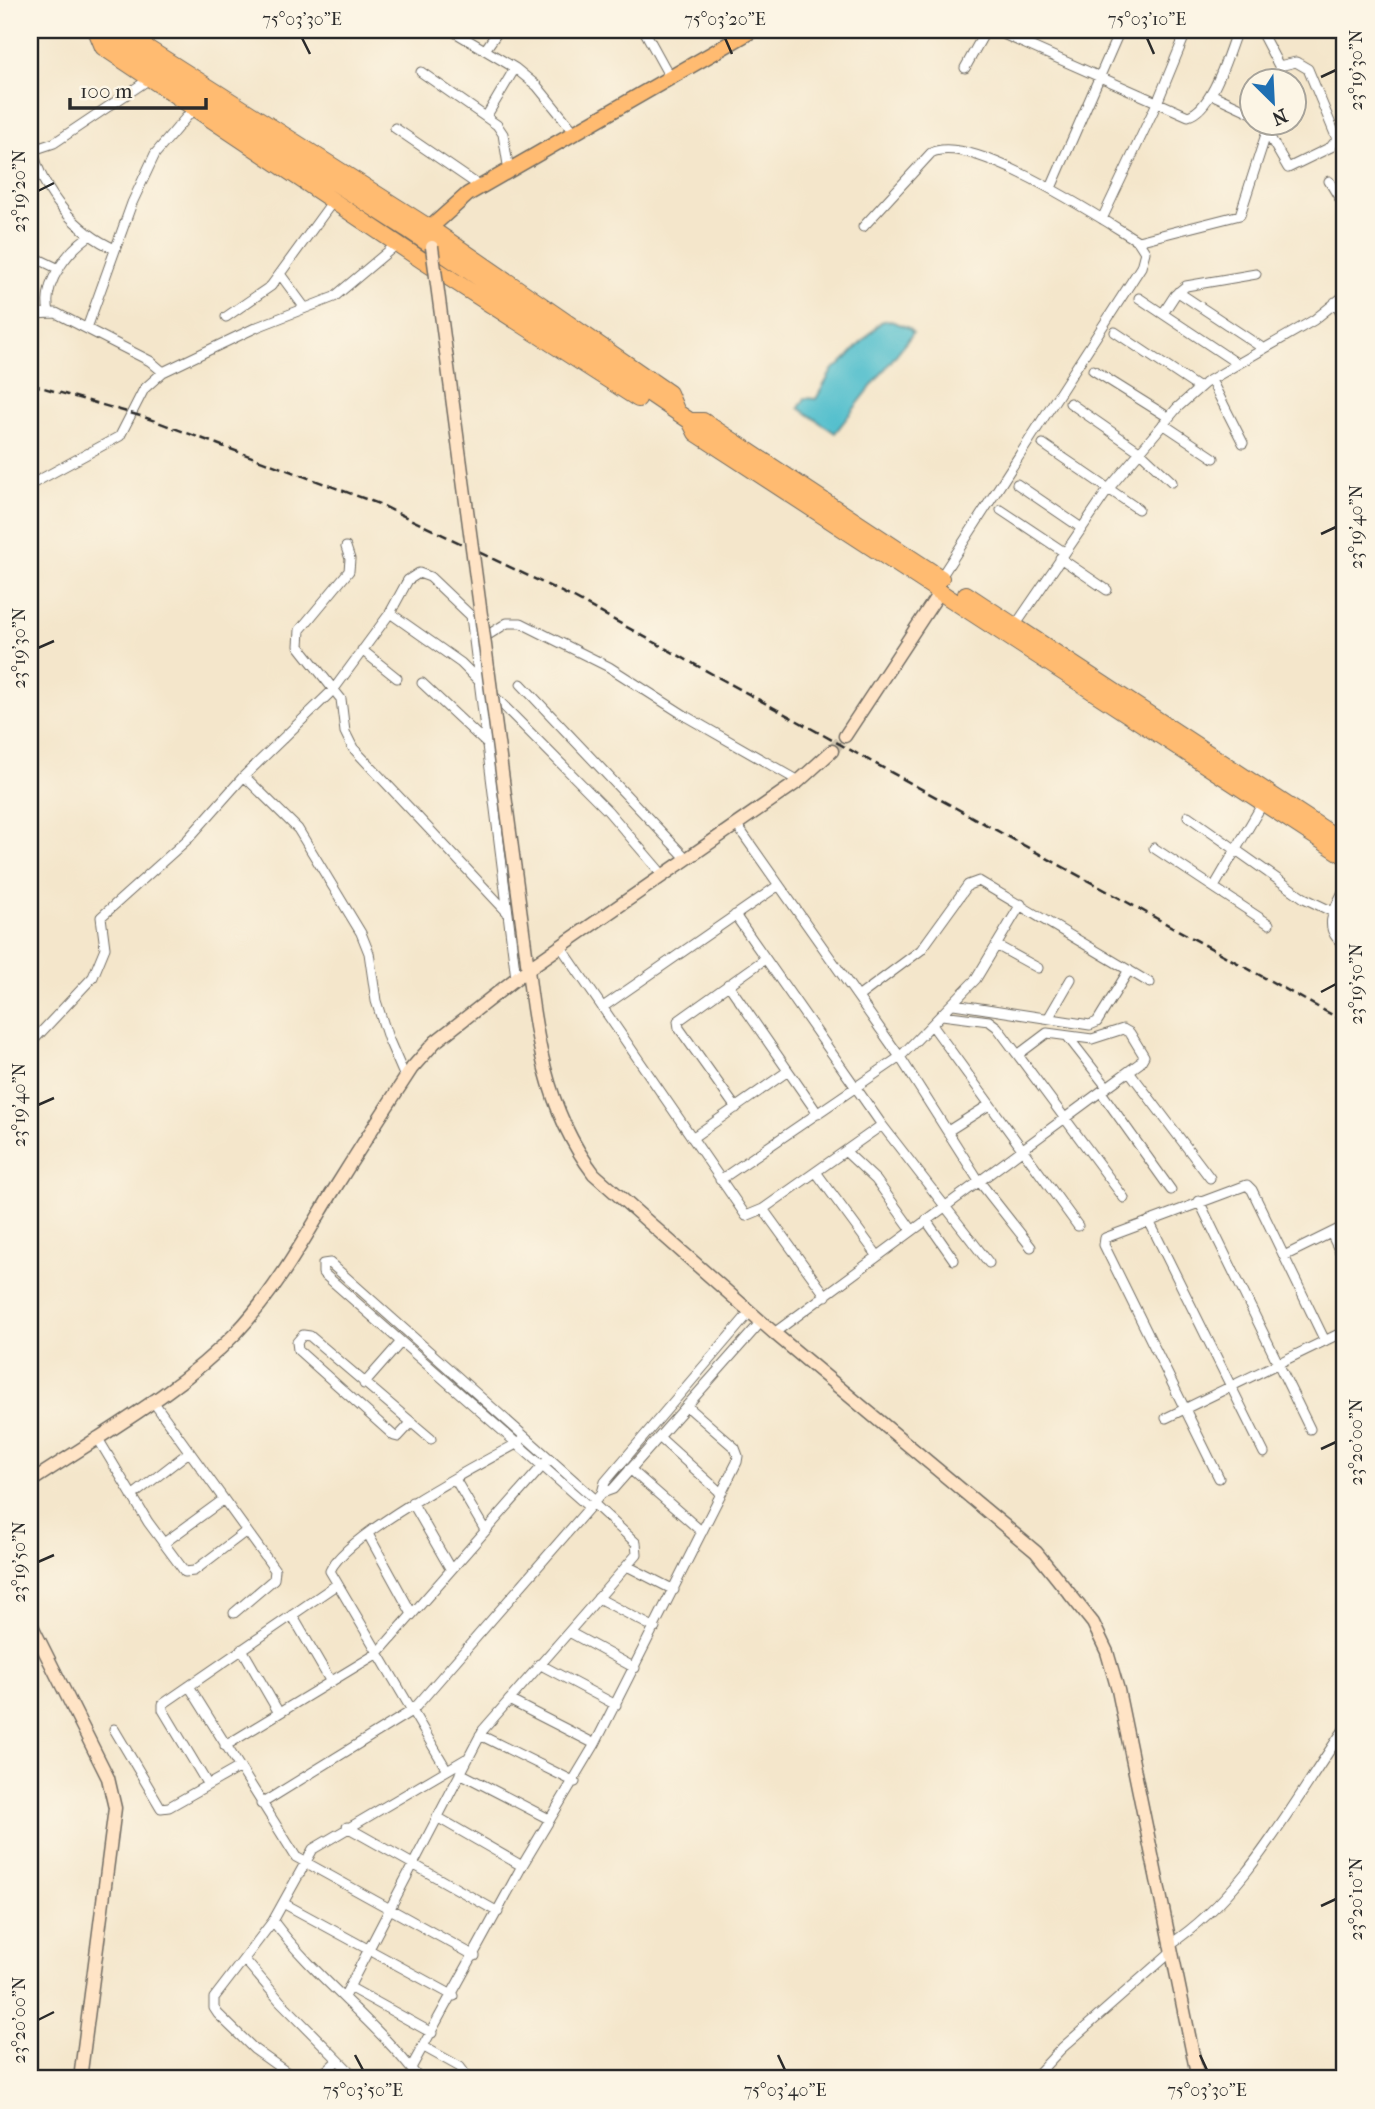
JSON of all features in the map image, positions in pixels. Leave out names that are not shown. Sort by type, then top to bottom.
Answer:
[{"type":"highway","points":[[97,30],[103,47],[397,244],[656,411],[677,413],[702,421],[1345,856]]},
{"type":"highway","points":[[97,30],[432,247],[677,413]]},
{"type":"highway","points":[[119,30],[430,228],[669,393],[677,413]]},
{"type":"highway","points":[[941,584],[1015,626],[1345,843]]},
{"type":"main road","points":[[430,228],[452,207],[481,187],[752,30]]},
{"type":"main road","points":[[432,247],[528,969],[545,1072],[552,1098],[578,1152],[611,1191],[774,1334],[1036,1552],[1069,1589],[1093,1623],[1114,1671],[1198,2079]]},
{"type":"main road","points":[[845,736],[941,584]]},
{"type":"main road","points":[[30,1482],[152,1400],[212,1355],[260,1307],[405,1077],[435,1042],[528,969],[799,781],[832,751]]},
{"type":"main road","points":[[30,1622],[108,1778],[115,1808],[80,2079]]},
{"type":"street","points":[[451,30],[515,68],[542,92],[576,134]]},
{"type":"street","points":[[485,50],[499,30]]},
{"type":"street","points":[[644,30],[671,79]]},
{"type":"street","points":[[965,68],[986,30]]},
{"type":"street","points":[[994,30],[1188,116],[1201,109],[1211,94],[1237,30]]},
{"type":"street","points":[[1051,187],[1121,30]]},
{"type":"street","points":[[1102,219],[1157,103],[1187,30]]},
{"type":"street","points":[[1261,30],[1279,66],[1296,62],[1303,66]]},
{"type":"street","points":[[486,117],[515,68]]},
{"type":"street","points":[[1272,136],[1288,168],[1331,147],[1338,139],[1308,69]]},
{"type":"street","points":[[421,72],[498,125],[503,134],[509,171]]},
{"type":"street","points":[[115,249],[89,236],[46,188],[31,151],[54,143],[151,78]]},
{"type":"street","points":[[1211,94],[1238,107]]},
{"type":"street","points":[[87,327],[132,203],[155,154],[195,107]]},
{"type":"street","points":[[395,128],[481,187]]},
{"type":"street","points":[[1138,241],[1240,215],[1265,136]]},
{"type":"street","points":[[863,227],[931,153],[939,149],[964,152],[1051,187],[1138,241],[1145,252],[1141,267],[941,584]]},
{"type":"street","points":[[1329,181],[1345,207]]},
{"type":"street","points":[[226,317],[266,292],[333,201]]},
{"type":"street","points":[[49,312],[48,295],[59,269],[69,251],[89,236]]},
{"type":"street","points":[[30,485],[120,436],[144,389],[163,372],[201,351],[345,291],[397,244]]},
{"type":"street","points":[[30,254],[59,269]]},
{"type":"street","points":[[280,274],[305,308]]},
{"type":"street","points":[[1164,313],[1178,292],[1186,286],[1256,274]]},
{"type":"street","points":[[1178,292],[1264,349]]},
{"type":"street","points":[[1015,626],[1080,527],[1165,421],[1199,388],[1314,320],[1345,295]]},
{"type":"street","points":[[1139,298],[1238,365]]},
{"type":"street","points":[[1335,302],[1345,319]]},
{"type":"street","points":[[30,314],[49,312],[87,327],[150,361],[163,372]]},
{"type":"street","points":[[1115,332],[1199,388]]},
{"type":"street","points":[[1093,370],[1214,458]]},
{"type":"street","points":[[1211,380],[1243,443]]},
{"type":"street","points":[[1069,403],[1139,451],[1172,482]]},
{"type":"street","points":[[1043,444],[1110,487],[1138,509]]},
{"type":"street","points":[[1017,484],[1080,527]]},
{"type":"street","points":[[1001,510],[1107,590]]},
{"type":"street","points":[[346,547],[350,559],[349,571],[298,635],[299,646],[341,699],[345,732],[353,748],[508,913]]},
{"type":"street","points":[[30,1044],[93,977],[105,947],[101,917],[188,839],[244,776],[334,689],[390,613],[408,580],[419,573],[425,574],[469,612],[481,683],[516,978]]},
{"type":"street","points":[[390,613],[461,663],[608,811],[662,874]]},
{"type":"street","points":[[475,643],[507,622],[521,623],[609,667],[687,717],[799,781]]},
{"type":"street","points":[[362,650],[397,678]]},
{"type":"street","points":[[422,683],[487,744]]},
{"type":"street","points":[[521,684],[685,858]]},
{"type":"street","points":[[244,776],[298,829],[361,933],[369,953],[376,1000],[388,1038],[405,1077]]},
{"type":"street","points":[[1214,887],[1264,803]]},
{"type":"street","points":[[1188,816],[1304,898],[1333,912]]},
{"type":"street","points":[[736,824],[900,1057],[979,1181],[1031,1247]]},
{"type":"street","points":[[1154,848],[1269,924]]},
{"type":"street","points":[[858,997],[921,950],[970,883],[979,881],[1150,983]]},
{"type":"street","points":[[603,1007],[779,885]]},
{"type":"street","points":[[1345,888],[1333,912],[1330,928],[1332,934],[1345,946]]},
{"type":"street","points":[[720,1180],[900,1057],[976,979],[1021,904]]},
{"type":"street","points":[[735,915],[882,1125],[989,1263]]},
{"type":"street","points":[[996,945],[1038,968]]},
{"type":"street","points":[[561,947],[741,1213],[749,1216],[763,1209],[882,1125]]},
{"type":"street","points":[[736,1108],[678,1025],[681,1018],[765,958]]},
{"type":"street","points":[[954,1004],[1095,1023],[1129,970]]},
{"type":"street","points":[[1049,1017],[1071,979]]},
{"type":"street","points":[[728,984],[818,1114]]},
{"type":"street","points":[[942,1016],[993,1023],[1019,1054],[1124,1198]]},
{"type":"street","points":[[932,1025],[1078,1226]]},
{"type":"street","points":[[774,1334],[877,1255],[1129,1071],[1143,1056],[1126,1030],[1119,1029],[1096,1039],[1047,1032],[1019,1054]]},
{"type":"street","points":[[1068,1037],[1171,1190]]},
{"type":"street","points":[[692,1138],[788,1071]]},
{"type":"street","points":[[1129,1071],[1210,1178]]},
{"type":"street","points":[[948,1131],[989,1105]]},
{"type":"street","points":[[845,1151],[876,1180],[912,1230]]},
{"type":"street","points":[[816,1172],[877,1255]]},
{"type":"street","points":[[1219,1478],[1104,1245],[1109,1236],[1247,1185],[1252,1190],[1325,1341]]},
{"type":"street","points":[[1199,1201],[1310,1429]]},
{"type":"street","points":[[763,1209],[826,1296]]},
{"type":"street","points":[[926,1220],[954,1260]]},
{"type":"street","points":[[1149,1221],[1264,1452]]},
{"type":"street","points":[[1284,1256],[1345,1226]]},
{"type":"street","points":[[1331,1233],[1345,1262]]},
{"type":"street","points":[[344,1997],[480,1735],[627,1566],[637,1554],[638,1547],[595,1501],[527,1438],[330,1263],[323,1264],[323,1273],[543,1466],[595,1501]]},
{"type":"street","points":[[261,1804],[412,1710],[595,1501],[606,1482],[750,1312]]},
{"type":"street","points":[[595,1501],[613,1489],[761,1322]]},
{"type":"street","points":[[1166,1418],[1345,1331]]},
{"type":"street","points":[[411,1423],[398,1437],[394,1436],[298,1350],[297,1342],[303,1335],[310,1335],[431,1439]]},
{"type":"street","points":[[364,1384],[401,1342]]},
{"type":"street","points":[[152,1400],[245,1532],[272,1564],[276,1574],[234,1613]]},
{"type":"street","points":[[411,2068],[454,1996],[522,1866],[596,1744],[737,1462],[737,1452],[687,1406]]},
{"type":"street","points":[[97,1437],[132,1496],[185,1572],[191,1573],[245,1532]]},
{"type":"street","points":[[659,1437],[721,1493]]},
{"type":"street","points":[[447,1770],[336,1585],[330,1568],[368,1534],[412,1502],[527,1438]]},
{"type":"street","points":[[132,1496],[189,1452]]},
{"type":"street","points":[[225,1746],[378,1653],[549,1458]]},
{"type":"street","points":[[631,1469],[702,1532]]},
{"type":"street","points":[[455,1479],[485,1530]]},
{"type":"street","points":[[164,1543],[223,1500]]},
{"type":"street","points":[[412,1502],[451,1570]]},
{"type":"street","points":[[368,1534],[412,1614]]},
{"type":"street","points":[[627,1566],[674,1590]]},
{"type":"street","points":[[208,1786],[162,1707],[165,1702],[336,1585]]},
{"type":"street","points":[[598,1598],[655,1628]]},
{"type":"street","points":[[292,1615],[331,1682]]},
{"type":"street","points":[[569,1632],[635,1668]]},
{"type":"street","points":[[242,1649],[279,1713]]},
{"type":"street","points":[[540,1664],[616,1705]]},
{"type":"street","points":[[189,1686],[289,1849],[304,1864],[475,1956]]},
{"type":"street","points":[[509,1700],[596,1744]]},
{"type":"street","points":[[1034,2079],[1062,2048],[1200,1924],[1237,1883],[1345,1728]]},
{"type":"street","points":[[114,1730],[162,1808],[169,1807],[238,1768]]},
{"type":"street","points":[[480,1735],[575,1782]]},
{"type":"street","points":[[296,2079],[254,2049],[214,2008],[215,1998],[273,1921],[313,1849],[468,1758]]},
{"type":"street","points":[[460,1773],[549,1819]]},
{"type":"street","points":[[437,1817],[522,1866]]},
{"type":"street","points":[[347,1827],[498,1912]]},
{"type":"street","points":[[283,1903],[454,1996]]},
{"type":"street","points":[[273,1921],[301,1956],[344,1997],[419,2079]]},
{"type":"street","points":[[245,1960],[280,2001],[357,2079]]},
{"type":"street","points":[[349,1987],[432,2033]]},
{"type":"street","points":[[424,2046],[460,2067],[469,2079]]},
{"type":"street","points":[[317,2079],[338,2060]]},
{"type":"water","points":[[888,320],[907,327],[913,333],[835,433],[799,408],[805,398],[816,399],[833,369],[881,322]]},
{"type":"tunnel","points":[[832,751],[845,736]]},
{"type":"railway","points":[[30,384],[144,417],[379,504],[574,598],[1345,1022]]}]
